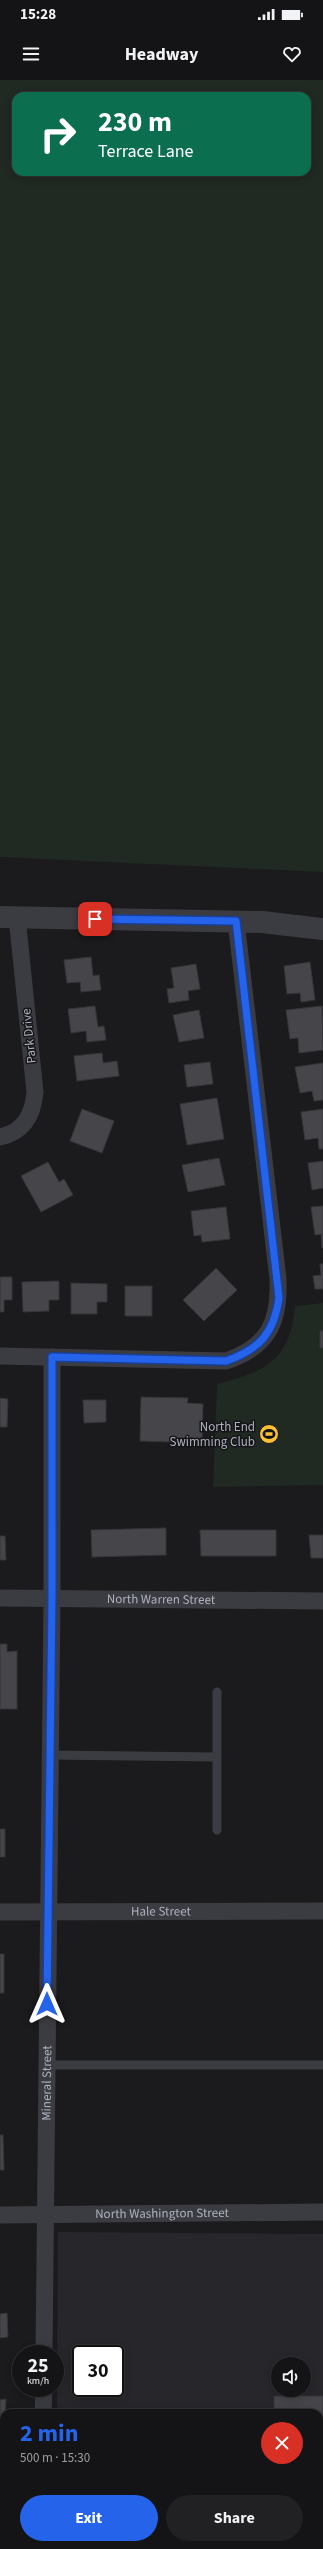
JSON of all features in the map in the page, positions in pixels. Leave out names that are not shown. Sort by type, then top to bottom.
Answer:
[{"type":"street","points":[[9,917],[236,921],[323,929]]},
{"type":"street","name":"Park Drive","points":[[0,1137],[10,1135],[21,1128],[29,1118],[34,1106],[35,1092],[9,917]]},
{"type":"street","points":[[0,1356],[226,1361],[242,1355],[257,1346],[269,1331],[276,1315],[279,1298],[278,1280],[236,921]]},
{"type":"street","name":"Mineral Street","points":[[44,2345],[47,2215],[48,1912],[52,1597],[52,1357]]},
{"type":"street","name":"North Warren Street","points":[[0,1598],[52,1597],[323,1601]]},
{"type":"street","name":"Hale Street","points":[[0,1912],[323,1911]]},
{"type":"street","name":"North Washington Street","points":[[0,2214],[47,2215],[323,2212]]},
{"type":"street","points":[[43,2409],[44,2397]]},
{"type":"lane","points":[[217,1692],[217,1830]]},
{"type":"lane","points":[[50,1755],[216,1757]]},
{"type":"lane","points":[[47,2066],[323,2064]]},
{"type":"shaded area","points":[[0,80],[323,80],[323,872],[0,857]]},
{"type":"shaded area","name":"North End Swimming Club","points":[[323,1303],[323,1485],[213,1487],[217,1384],[249,1374],[272,1361],[288,1340],[295,1306]]},
{"type":"shaded area","points":[[58,2232],[323,2234],[323,2409],[57,2409],[57,2397],[64,2397],[64,2345],[57,2345]]},
{"type":"building","points":[[91,957],[93,976],[99,975],[101,990],[81,992],[80,982],[67,983],[64,960]]},
{"type":"building","points":[[310,962],[315,1000],[301,1002],[300,993],[287,994],[284,966]]},
{"type":"building","points":[[196,964],[200,989],[188,991],[189,1000],[169,1003],[167,989],[174,988],[171,968]]},
{"type":"building","points":[[95,1006],[98,1027],[104,1026],[106,1040],[87,1042],[86,1031],[71,1033],[68,1009]]},
{"type":"building","points":[[322,1006],[323,1050],[299,1053],[298,1038],[290,1039],[286,1010]]},
{"type":"building","points":[[199,1010],[204,1038],[179,1042],[173,1015]]},
{"type":"building","points":[[102,1053],[103,1063],[117,1061],[119,1076],[77,1081],[74,1056]]},
{"type":"building","points":[[210,1062],[213,1084],[187,1087],[184,1065]]},
{"type":"building","points":[[323,1063],[323,1100],[314,1101],[312,1091],[300,1093],[295,1067]]},
{"type":"building","points":[[217,1098],[224,1139],[187,1145],[180,1104]]},
{"type":"building","points":[[82,1109],[114,1121],[102,1153],[70,1141]]},
{"type":"building","points":[[323,1109],[323,1149],[319,1149],[318,1138],[305,1140],[301,1112]]},
{"type":"building","points":[[219,1158],[225,1185],[188,1192],[182,1165]]},
{"type":"building","points":[[323,1161],[323,1188],[312,1190],[308,1163]]},
{"type":"building","points":[[48,1162],[59,1182],[64,1179],[73,1195],[41,1212],[21,1176]]},
{"type":"building","points":[[323,1206],[322,1248],[321,1234],[315,1235],[311,1207]]},
{"type":"building","points":[[226,1207],[230,1239],[202,1242],[201,1235],[194,1236],[191,1211]]},
{"type":"building","points":[[320,1264],[323,1264],[323,1289],[315,1289],[313,1276],[321,1275]]},
{"type":"building","points":[[216,1268],[237,1290],[204,1321],[183,1300]]},
{"type":"building","points":[[0,1277],[12,1277],[12,1300],[4,1300],[4,1312],[0,1312]]},
{"type":"building","points":[[59,1281],[59,1300],[49,1300],[49,1311],[23,1312],[22,1282]]},
{"type":"building","points":[[71,1283],[107,1284],[107,1302],[97,1302],[97,1314],[71,1314]]},
{"type":"building","points":[[125,1286],[152,1286],[152,1316],[125,1316]]},
{"type":"building","points":[[320,1331],[323,1331],[323,1348],[320,1348]]},
{"type":"building","points":[[141,1397],[188,1398],[187,1403],[203,1404],[202,1443],[140,1441]]},
{"type":"building","points":[[0,1398],[8,1399],[7,1427],[0,1427]]},
{"type":"building","points":[[83,1400],[106,1400],[106,1422],[84,1423]]},
{"type":"building","points":[[166,1528],[166,1555],[92,1557],[91,1530]]},
{"type":"building","points":[[200,1530],[276,1530],[276,1556],[201,1556]]},
{"type":"building","points":[[309,1535],[323,1535],[323,1558],[311,1558]]},
{"type":"building","points":[[0,1536],[5,1536],[6,1560],[0,1560]]},
{"type":"building","points":[[0,1644],[7,1644],[7,1652],[17,1651],[17,1709],[0,1709]]},
{"type":"building","points":[[0,1829],[5,1829],[5,1857],[0,1857]]},
{"type":"building","points":[[0,1954],[4,1954],[4,1993],[0,1993]]},
{"type":"building","points":[[0,2135],[3,2135],[4,2170],[0,2170]]},
{"type":"building","points":[[7,2313],[8,2337],[0,2338],[0,2314]]},
{"type":"building","points":[[323,2396],[323,2409],[274,2409],[274,2397]]},
{"type":"building","points":[[6,2399],[6,2409],[0,2409],[0,2400]]},
{"type":"place","name":"North End Swimming Club","points":[[269,1434]]},
{"type":"route","points":[[47,2004],[52,1597],[52,1357],[226,1361],[242,1355],[257,1346],[269,1331],[276,1315],[279,1298],[236,921],[95,919]]}]
